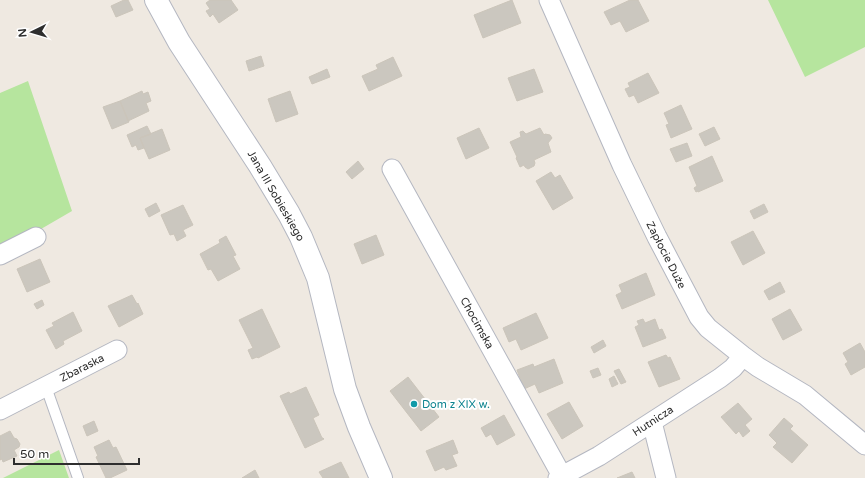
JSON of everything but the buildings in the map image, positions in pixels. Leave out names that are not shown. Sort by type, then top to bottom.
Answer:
[{"type":"street","name":"Jana III Sobieskiego","points":[[156,0],[179,42],[260,166],[301,237],[318,278],[345,389],[358,427],[381,478]]},
{"type":"street","name":"Zapłocie Duże","points":[[555,2],[622,165],[657,237],[699,317],[708,328],[743,356],[758,367],[805,395],[863,440]]},
{"type":"street","name":"Chocimska","points":[[392,169],[560,477]]},
{"type":"street","points":[[0,255],[36,237]]},
{"type":"street","name":"Zbaraska","points":[[0,410],[117,350]]},
{"type":"street","name":"Hutnicza","points":[[560,477],[599,456],[720,378],[733,368],[743,356]]},
{"type":"street","points":[[652,422],[666,478]]},
{"type":"lane","name":"Zbaraska","points":[[46,387],[78,478]]},
{"type":"green space","points":[[768,0],[865,0],[865,47],[805,77]]},
{"type":"green space","points":[[28,81],[72,211],[41,229],[0,249],[0,93]]},
{"type":"green space","points":[[59,450],[69,478],[3,478]]},
{"type":"place","name":"Dom z XIX w.","points":[[414,404]]}]
